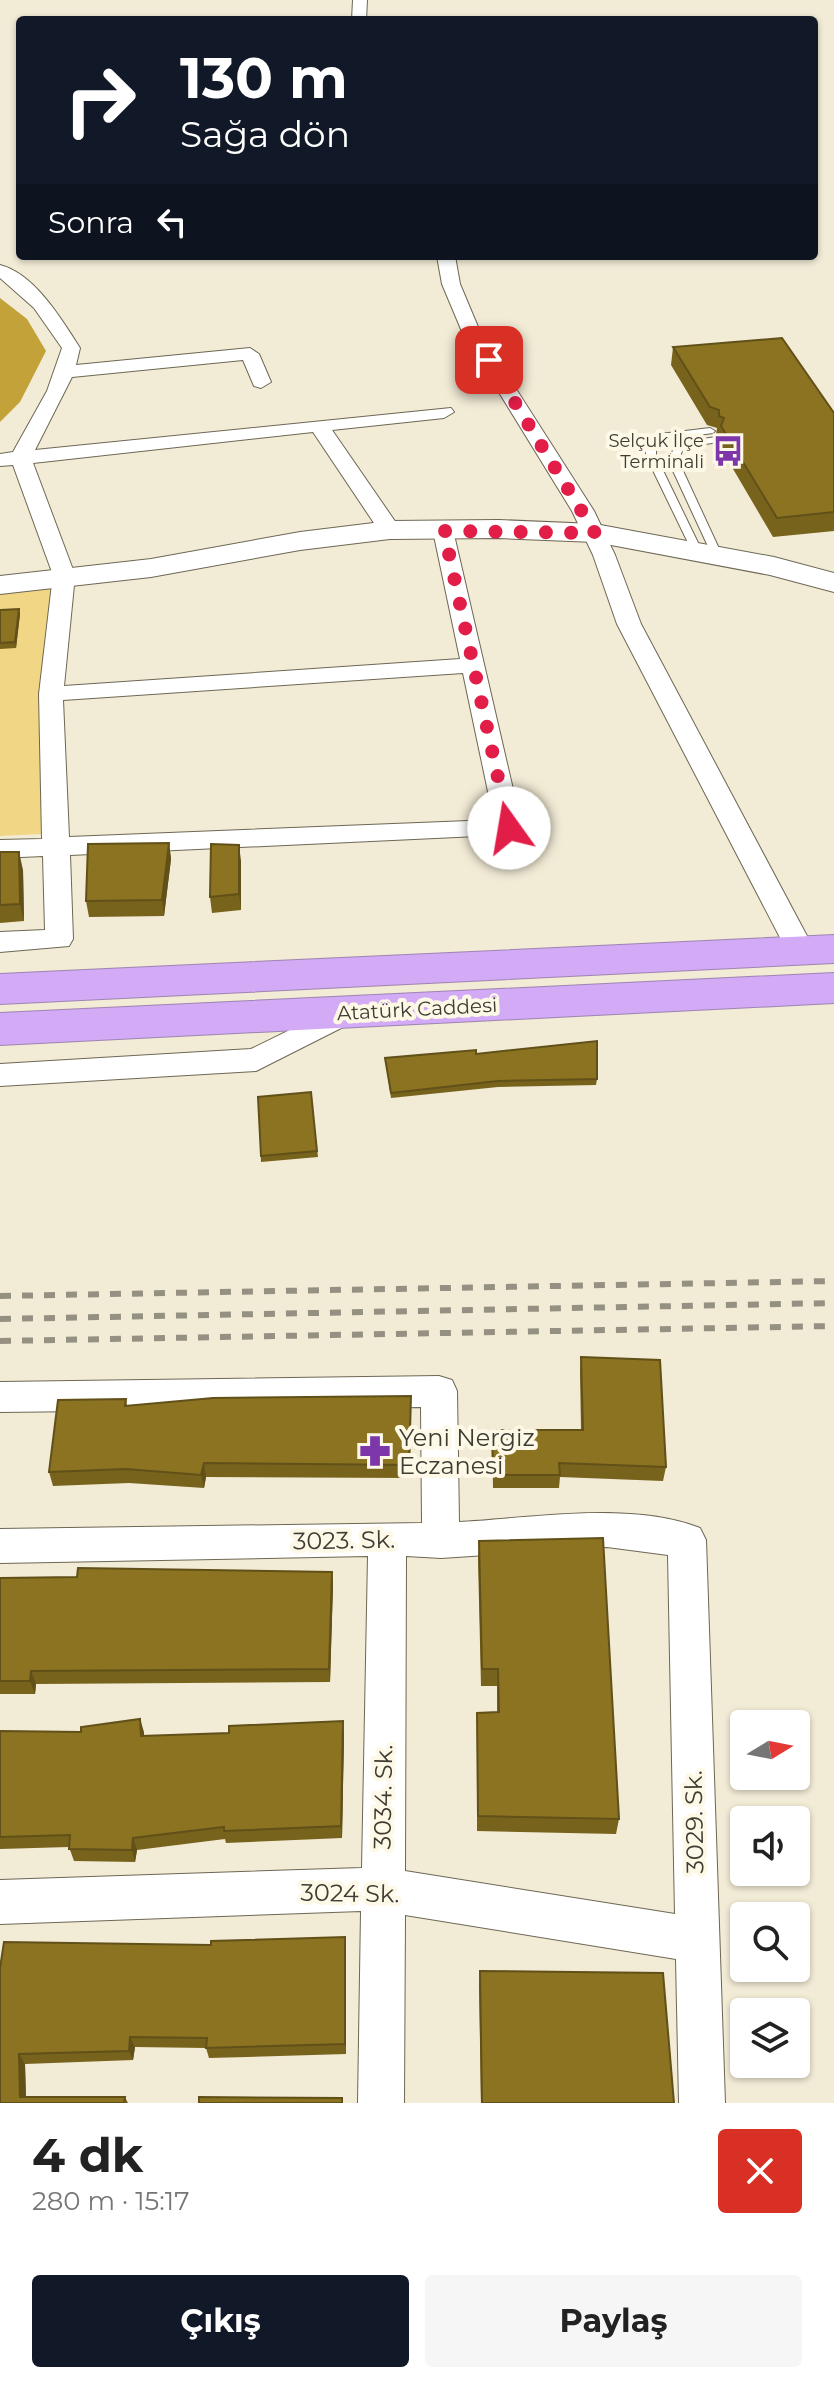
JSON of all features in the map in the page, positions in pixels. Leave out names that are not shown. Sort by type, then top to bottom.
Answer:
[{"type":"highway","name":"Atatürk Caddesi","points":[[0,989],[818,950]]},
{"type":"highway","name":"Atatürk Caddesi","points":[[0,1029],[834,988]]},
{"type":"street","points":[[447,260],[451,284],[472,334],[595,533],[629,624],[818,950]]},
{"type":"street","points":[[0,270],[25,286],[45,307],[71,348],[67,372],[33,429],[10,459]]},
{"type":"street","points":[[67,372],[250,354],[261,382]]},
{"type":"street","points":[[10,459],[444,412]]},
{"type":"street","points":[[319,426],[390,530]]},
{"type":"street","points":[[0,942],[59,939],[51,694],[64,575],[10,459]]},
{"type":"street","points":[[0,585],[64,575],[151,568],[300,541],[390,530],[595,533],[707,553],[834,583]]},
{"type":"street","points":[[0,849],[509,828],[444,531]]},
{"type":"street","points":[[51,694],[472,665]]},
{"type":"street","points":[[0,1075],[256,1060],[349,1012]]},
{"type":"street","points":[[0,1397],[439,1391],[441,1541]]},
{"type":"street","name":"3023. Sk.","points":[[0,1546],[387,1538],[441,1541],[607,1530],[687,1540]]},
{"type":"street","name":"3034. Sk.","points":[[381,2103],[387,1538]]},
{"type":"street","name":"3029. Sk.","points":[[687,1540],[702,2103]]},
{"type":"street","name":"3024 Sk.","points":[[0,1902],[381,1889],[697,1940]]},
{"type":"lane","points":[[713,435],[680,445],[673,460],[707,553],[651,456],[651,445],[663,436],[713,435]]},
{"type":"shaded area","points":[[0,298],[27,319],[46,351],[20,402],[0,422]]},
{"type":"shaded area","points":[[52,584],[41,834],[0,836],[0,592]]},
{"type":"building","points":[[782,338],[834,413],[834,512],[777,518],[721,426],[724,418],[719,416],[719,410],[710,407],[673,347]]},
{"type":"building","points":[[19,609],[15,642],[0,643],[0,610]]},
{"type":"building","points":[[169,843],[162,900],[86,901],[88,844]]},
{"type":"building","points":[[211,844],[239,845],[239,894],[210,897]]},
{"type":"building","points":[[0,852],[19,852],[20,904],[0,905]]},
{"type":"building","points":[[597,1041],[597,1079],[498,1081],[391,1093],[385,1058],[476,1050],[476,1054]]},
{"type":"building","points":[[311,1092],[317,1151],[261,1156],[258,1097]]},
{"type":"building","points":[[581,1357],[660,1360],[666,1467],[559,1463],[560,1475],[493,1475],[492,1430],[583,1430]]},
{"type":"building","points":[[411,1396],[409,1465],[204,1463],[201,1475],[126,1469],[49,1472],[58,1400],[126,1399],[125,1406],[213,1398]]},
{"type":"building","points":[[603,1538],[619,1819],[478,1816],[477,1713],[499,1712],[498,1669],[482,1669],[479,1541]]},
{"type":"building","points":[[78,1568],[332,1572],[329,1669],[31,1671],[30,1681],[0,1681],[0,1578],[77,1577]]},
{"type":"building","points":[[140,1719],[141,1736],[229,1733],[229,1726],[343,1721],[341,1826],[224,1831],[224,1827],[133,1838],[132,1850],[69,1849],[70,1835],[0,1837],[0,1731],[81,1732],[81,1727]]},
{"type":"building","points":[[345,1937],[345,2044],[206,2048],[207,2038],[130,2037],[129,2051],[19,2054],[20,2097],[125,2097],[124,2103],[0,2103],[0,1968],[4,1942],[211,1945],[211,1941]]},
{"type":"building","points":[[480,1971],[663,1973],[674,2103],[482,2103]]},
{"type":"building","points":[[199,2097],[342,2098],[342,2103],[199,2103]]},
{"type":"railway","points":[[0,1296],[834,1281]]},
{"type":"railway","points":[[0,1319],[834,1303]]},
{"type":"railway","points":[[0,1341],[834,1326]]},
{"type":"place","name":"Selçuk İlçe Terminali","points":[[728,451]]},
{"type":"place","name":"Yeni Nergiz Eczanesi","points":[[375,1451]]},
{"type":"route","points":[[489,360],[595,533],[499,529],[444,531],[509,828]]}]
